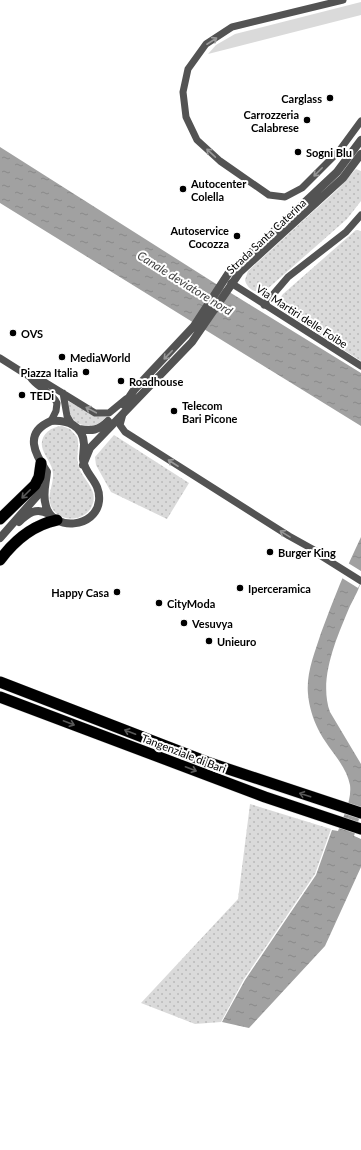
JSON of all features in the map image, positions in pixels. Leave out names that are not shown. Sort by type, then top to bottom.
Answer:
[{"type":"highway","points":[[0,519],[35,485],[39,477],[41,463]]},
{"type":"highway","points":[[0,560],[21,537],[53,517]]},
{"type":"highway","points":[[0,674],[14,680],[32,694]]},
{"type":"highway","name":"Tangenziale di Bari","points":[[0,682],[207,762],[361,814]]},
{"type":"highway","name":"Tangenziale di Bari","points":[[0,697],[266,797],[361,829]]},
{"type":"highway","points":[[0,704],[33,710]]},
{"type":"street","points":[[343,0],[232,27],[206,44],[188,69],[183,92],[186,117],[197,140],[220,161],[269,195],[285,197],[302,188],[339,151],[361,121]]},
{"type":"street","name":"Strada Santa Caterina","points":[[83,465],[90,448],[192,342],[220,284],[228,274],[337,172],[361,140]]},
{"type":"street","name":"Strada Santa Caterina","points":[[79,429],[92,431],[101,429],[129,399],[134,390],[198,328],[240,272],[343,178],[361,154]]},
{"type":"street","points":[[264,305],[288,277],[346,232],[361,215]]},
{"type":"street","name":"Via Martiri delle Foibe","points":[[230,285],[361,366]]},
{"type":"street","points":[[0,358],[30,376],[38,378],[95,413],[108,413],[134,390]]},
{"type":"street","points":[[30,376],[35,384],[54,398],[57,403],[56,411],[51,421]]},
{"type":"street","points":[[0,544],[30,512],[43,511],[53,517],[72,524],[87,520],[96,510],[99,502],[99,491],[96,483],[83,465],[84,442],[79,429],[71,423],[67,416],[63,393]]},
{"type":"street","points":[[125,410],[120,425],[124,432],[289,536],[316,551],[318,554],[361,581]]},
{"type":"street","points":[[53,517],[44,499],[44,488],[47,472],[41,463],[34,446],[35,435],[40,427],[51,421],[71,423]]},
{"type":"street","points":[[0,538],[44,488]]},
{"type":"shaded area","points":[[361,2],[361,15],[208,54],[216,45],[235,34]]},
{"type":"shaded area","points":[[356,169],[361,171],[361,201],[347,219],[265,291],[258,292],[252,290],[245,280],[248,271],[338,189]]},
{"type":"shaded area","points":[[356,230],[361,231],[361,361],[285,312],[280,301],[283,294]]},
{"type":"shaded area","points":[[68,401],[96,416],[106,417],[96,426],[79,424],[70,414]]},
{"type":"shaded area","points":[[62,426],[70,429],[77,437],[78,464],[94,495],[91,508],[88,512],[73,519],[64,518],[58,515],[51,506],[50,497],[53,473],[42,445],[43,437],[49,431],[53,428]]},
{"type":"shaded area","points":[[114,435],[189,483],[167,519],[111,492],[96,465],[95,457]]},
{"type":"shaded area","points":[[250,804],[331,829],[315,874],[244,979],[221,1022],[195,1024],[141,1003],[238,899]]},
{"type":"water","name":"Canale deviatore nord","points":[[0,147],[213,282],[361,373],[361,426],[0,203]]},
{"type":"water","points":[[361,537],[361,580],[335,644],[326,686],[330,712],[361,764],[361,812],[354,836],[361,839],[361,867],[325,946],[249,1028],[222,1022],[245,980],[316,875],[332,830],[338,831],[350,797],[350,785],[345,770],[316,725],[309,703],[308,678],[321,633],[350,560]]},
{"type":"pier","points":[[348,563],[361,571],[361,582],[358,588],[342,578]]},
{"type":"place","name":"Carglass","points":[[330,98]]},
{"type":"place","name":"Carrozzeria Calabrese","points":[[307,120]]},
{"type":"place","name":"Sogni Blu","points":[[298,152]]},
{"type":"place","name":"Autocenter Colella","points":[[183,189]]},
{"type":"place","name":"Autoservice Cocozza","points":[[237,236]]},
{"type":"place","name":"OVS","points":[[13,333]]},
{"type":"place","name":"MediaWorld","points":[[62,357]]},
{"type":"place","name":"Piazza Italia","points":[[86,372]]},
{"type":"place","name":"Roadhouse","points":[[121,381]]},
{"type":"place","name":"TEDi","points":[[22,395]]},
{"type":"place","name":"Telecom Bari Picone","points":[[174,411]]},
{"type":"place","name":"Burger King","points":[[270,552]]},
{"type":"place","name":"Iperceramica","points":[[240,588]]},
{"type":"place","name":"Happy Casa","points":[[117,592]]},
{"type":"place","name":"CityModa","points":[[159,603]]},
{"type":"place","name":"Vesuvya","points":[[184,623]]},
{"type":"place","name":"Unieuro","points":[[209,641]]}]
